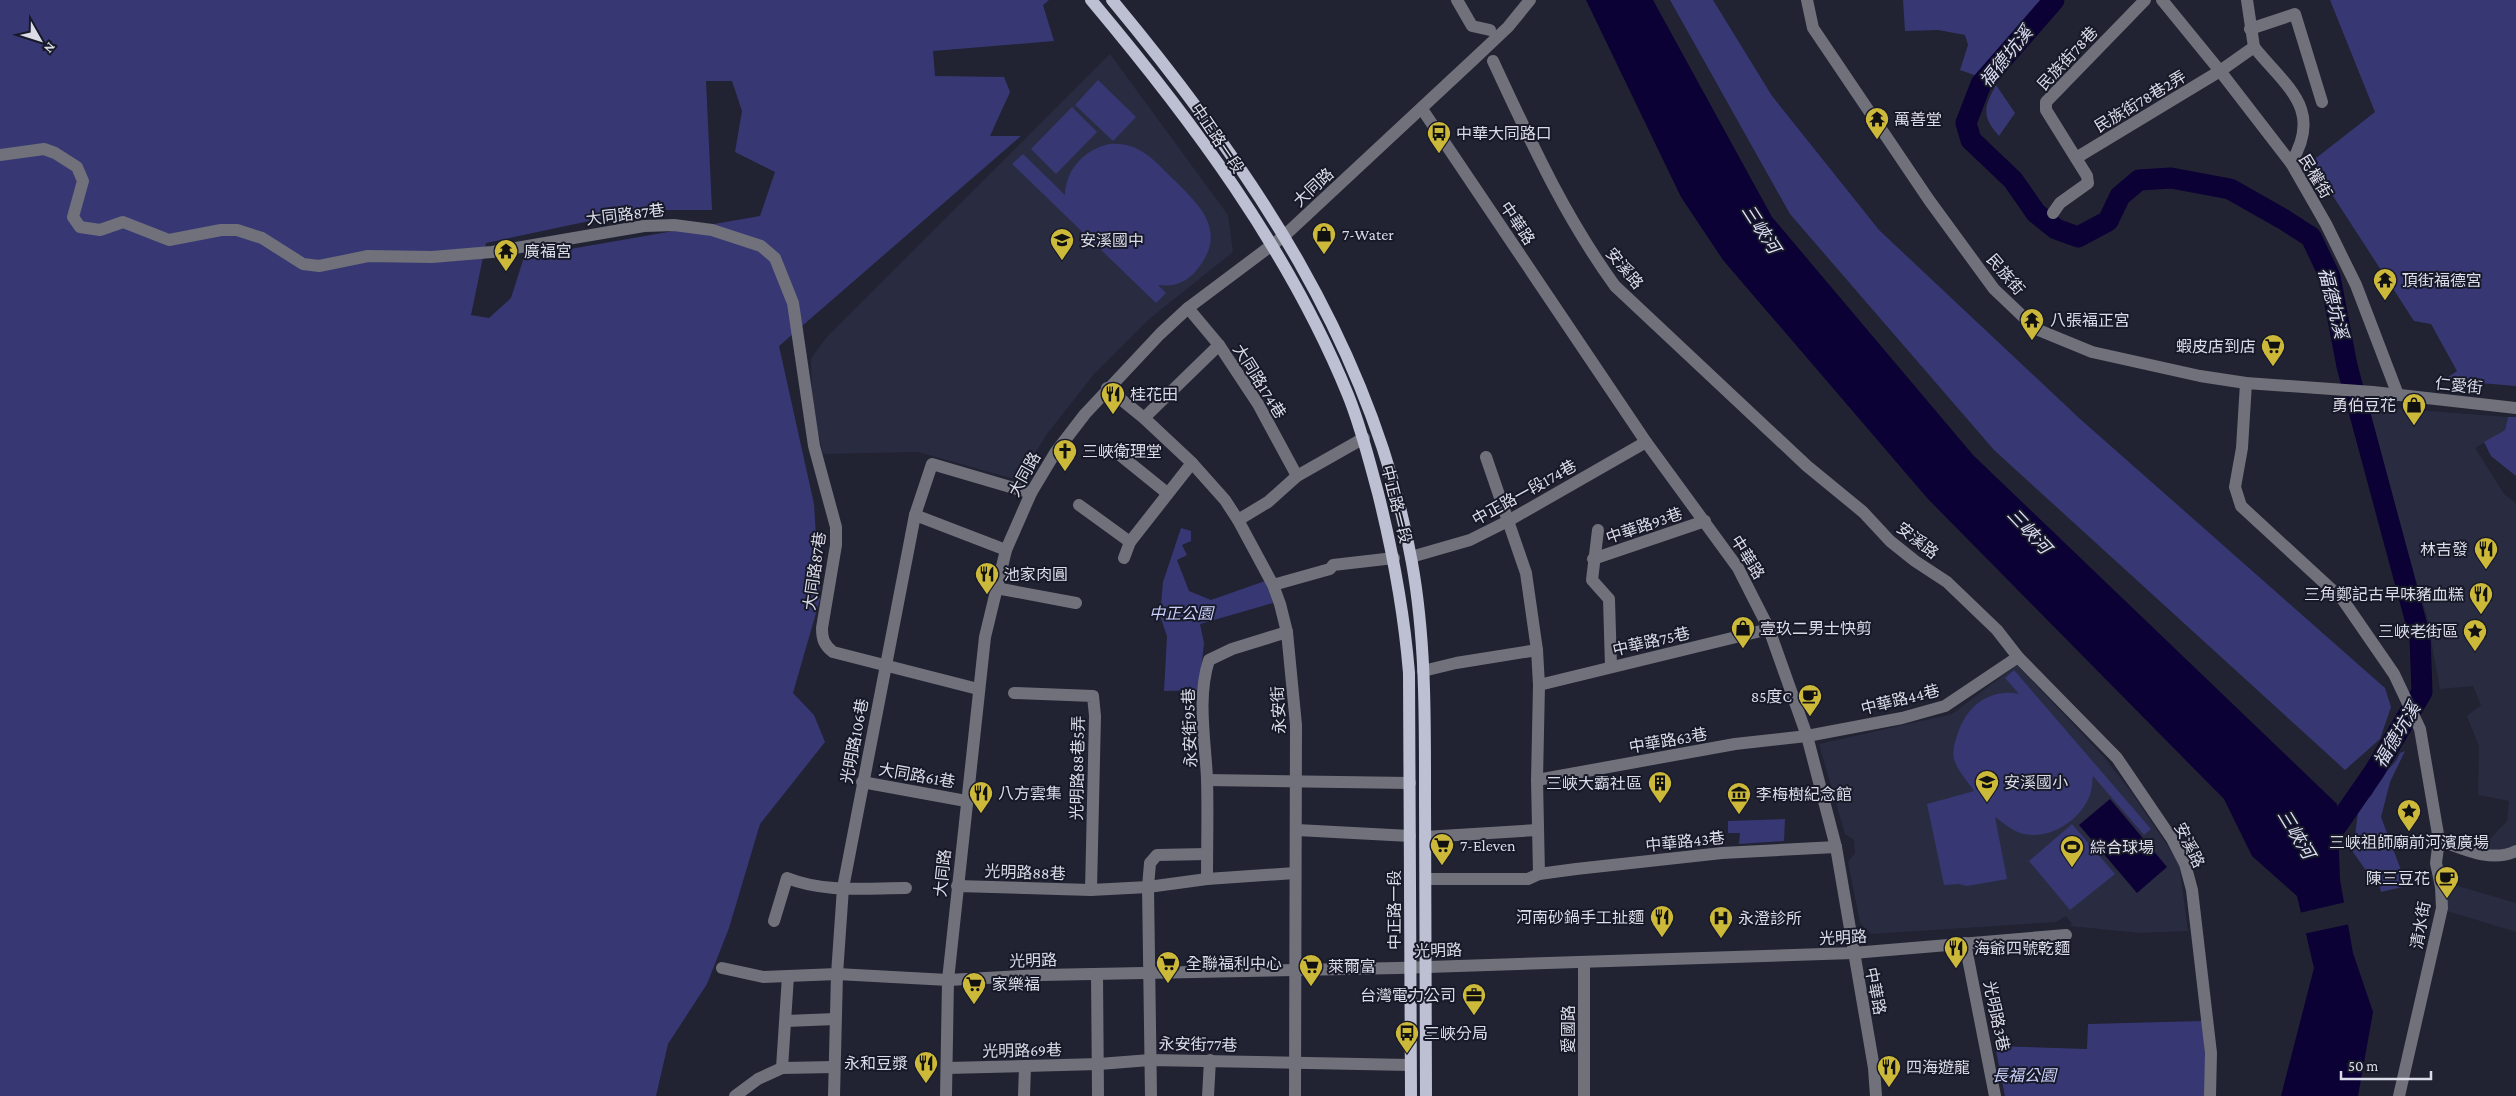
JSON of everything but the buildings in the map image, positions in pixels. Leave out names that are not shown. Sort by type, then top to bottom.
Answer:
[{"type":"main road","name":"中正路一段","points":[[1091,0],[1165,89],[1272,246],[1326,348],[1348,395],[1364,438],[1394,558],[1406,632],[1409,673],[1411,1096]]},
{"type":"main road","name":"中正路一段","points":[[1112,0],[1177,80],[1284,236],[1318,295],[1364,392],[1381,437],[1411,557],[1422,636],[1426,879],[1426,1096]]},
{"type":"street","points":[[1457,0],[1472,26],[1490,30]]},
{"type":"street","name":"大同路","points":[[946,1096],[948,980],[985,637],[1006,550],[1031,493],[1055,453],[1107,388],[1188,308],[1284,236],[1508,27],[1530,0]]},
{"type":"street","name":"民族街","points":[[1807,0],[1813,28],[1928,200],[1994,289],[2036,329],[2092,352],[2200,376],[2246,383],[2373,392]]},
{"type":"street","name":"民族街78巷","points":[[2053,212],[2060,203],[2088,183],[2087,176],[2046,110],[2046,102],[2145,0]]},
{"type":"street","name":"民權街","points":[[2162,0],[2291,163],[2326,224],[2356,285],[2398,395]]},
{"type":"street","points":[[2247,0],[2254,47],[2287,84],[2302,106],[2303,131],[2301,147],[2291,163]]},
{"type":"street","points":[[2250,29],[2295,14],[2322,102]]},
{"type":"street","name":"民族街78巷2弄","points":[[2076,158],[2220,71],[2254,47]]},
{"type":"street","name":"安溪路","points":[[1493,61],[1550,184],[1589,250],[1615,286],[1808,466],[1863,512],[1890,541],[1915,561],[1947,582],[1997,630],[2018,657],[2117,758],[2172,839],[2185,864],[2197,919],[2211,1053],[2210,1096]]},
{"type":"street","name":"中華路","points":[[1422,109],[1646,442],[1738,568],[1769,629],[1807,736],[1836,846],[1874,1068],[1876,1096]]},
{"type":"street","name":"大同路87巷","points":[[0,155],[44,149],[55,153],[77,167],[83,181],[73,217],[74,222],[80,227],[100,230],[123,222],[165,239],[175,240],[221,230],[237,230],[262,238],[290,257],[309,266],[326,265],[368,256],[432,257],[492,252],[644,226],[674,225],[712,230],[761,246],[775,258],[793,303],[814,446],[836,527],[836,545],[822,628],[822,639],[833,652],[978,688]]},
{"type":"street","name":"大同路174巷","points":[[1188,308],[1218,345],[1258,404],[1297,476]]},
{"type":"street","points":[[1144,418],[1218,345]]},
{"type":"street","name":"清水街","points":[[2246,383],[2242,448],[2235,487],[2240,506],[2343,600],[2389,666],[2420,729],[2439,840],[2436,863],[2441,887],[2442,908],[2399,1096]]},
{"type":"street","name":"永安街","points":[[1107,388],[1144,418],[1192,463],[1225,500],[1273,585],[1287,632],[1295,717],[1297,830],[1295,873],[1295,1096]]},
{"type":"street","name":"仁愛街","points":[[2373,392],[2516,408]]},
{"type":"street","points":[[1238,520],[1268,502],[1297,476],[1364,438]]},
{"type":"street","name":"中正路一段174巷","points":[[1411,557],[1470,540],[1508,521],[1646,442]]},
{"type":"street","points":[[1120,454],[1167,493]]},
{"type":"street","points":[[1486,457],[1526,573],[1537,650],[1540,684],[1537,780],[1539,874]]},
{"type":"street","points":[[1124,558],[1130,542],[1192,463]]},
{"type":"street","name":"光明路106巷","points":[[834,1096],[837,974],[844,888],[862,782],[915,515],[932,464],[1031,493]]},
{"type":"street","points":[[1079,505],[1130,542]]},
{"type":"street","points":[[915,515],[1006,550]]},
{"type":"street","name":"中華路93巷","points":[[1593,559],[1705,521]]},
{"type":"street","points":[[1598,530],[1593,559],[1592,580],[1609,599],[1611,667]]},
{"type":"street","points":[[1273,585],[1330,569],[1333,565],[1394,558]]},
{"type":"street","points":[[996,588],[1076,603]]},
{"type":"street","name":"中華路75巷","points":[[1540,684],[1769,629]]},
{"type":"street","name":"永安街95巷","points":[[1207,879],[1207,780],[1203,699],[1204,676],[1209,660],[1232,649],[1287,632]]},
{"type":"street","points":[[1424,671],[1456,663],[1537,650]]},
{"type":"street","name":"中華路44巷","points":[[1807,736],[1902,718],[1945,706],[2018,657]]},
{"type":"street","name":"光明路88巷5弄","points":[[1014,692],[1093,696],[1095,716],[1091,890]]},
{"type":"street","name":"中華路63巷","points":[[1537,780],[1734,744],[1807,736]]},
{"type":"street","points":[[1207,780],[1410,783]]},
{"type":"street","name":"大同路61巷","points":[[862,782],[966,800]]},
{"type":"street","points":[[1297,830],[1410,836]]},
{"type":"street","points":[[1425,837],[1538,830]]},
{"type":"street","points":[[2439,840],[2480,854],[2504,857],[2516,851]]},
{"type":"street","name":"中華路43巷","points":[[1426,879],[1528,879],[1539,874],[1722,853],[1836,846]]},
{"type":"street","points":[[1151,1096],[1148,887],[1150,863],[1157,855],[1207,854]]},
{"type":"street","points":[[1091,890],[1148,887],[1207,879],[1295,873]]},
{"type":"street","points":[[774,921],[787,878],[807,886],[906,888]]},
{"type":"street","name":"光明路88巷","points":[[957,886],[1091,890]]},
{"type":"street","name":"光明路","points":[[722,968],[763,977],[837,974],[948,980],[1150,972],[1426,967],[1853,954],[2066,935]]},
{"type":"street","name":"光明路3巷","points":[[1965,943],[1995,1096]]},
{"type":"street","name":"愛國路","points":[[1584,962],[1584,1096]]},
{"type":"street","points":[[1098,974],[1098,1096]]},
{"type":"street","points":[[782,1068],[788,976]]},
{"type":"street","points":[[786,1021],[835,1019]]},
{"type":"street","name":"永安街77巷","points":[[1099,1064],[1150,1060],[1210,1060],[1410,1065]]},
{"type":"street","points":[[1208,1096],[1210,1060]]},
{"type":"street","name":"光明路69巷","points":[[947,1068],[1099,1064]]},
{"type":"street","points":[[1024,1096],[1025,1066]]},
{"type":"street","points":[[735,1096],[758,1079],[782,1068],[834,1067]]},
{"type":"shaded area","name":"安溪國中","points":[[1110,54],[1228,215],[1233,252],[1148,320],[1095,373],[1047,434],[1018,480],[918,452],[823,454],[812,406],[811,358],[826,338]]},
{"type":"shaded area","name":"三峽老街區","points":[[2363,406],[2508,417],[2505,430],[2475,448],[2504,494],[2516,503],[2516,848],[2503,854],[2479,851],[2507,821],[2509,801],[2478,795],[2479,746],[2467,716],[2481,705],[2473,686],[2440,689],[2427,617]]},
{"type":"shaded area","name":"安溪國小","points":[[2017,665],[2104,757],[2132,793],[2179,863],[2188,931],[2139,933],[2070,926],[2072,924],[2066,916],[2056,922],[1871,934],[1860,923],[1848,862],[1855,853],[1854,840],[1845,834],[1819,744],[1952,714]]},
{"type":"shaded area","points":[[2444,882],[2516,903],[2516,932],[2447,911]]},
{"type":"green space","points":[[0,0],[1049,0],[1043,5],[1054,41],[933,51],[935,76],[1004,77],[1010,92],[990,136],[1021,136],[779,346],[814,504],[820,599],[793,693],[814,715],[825,742],[760,824],[729,928],[707,984],[668,1044],[656,1096],[0,1096]],"holes":[[[706,81],[732,81],[742,111],[735,152],[775,172],[760,216],[524,257],[511,298],[489,318],[471,315],[486,243],[641,210],[712,210]]]},
{"type":"green space","points":[[1670,0],[1713,0],[1772,96],[1879,230],[2079,418],[2385,688],[2391,707],[2380,739],[2345,770],[1994,450],[1790,214]]},
{"type":"green space","points":[[1903,0],[2041,0],[1977,76],[1960,70],[1968,45],[1965,35],[1938,30],[1905,31]]},
{"type":"green space","points":[[2330,0],[2516,0],[2516,386],[2444,380],[2457,371],[2431,324],[2414,321],[2311,162],[2375,112]]},
{"type":"green space","points":[[1098,80],[1136,117],[1113,141],[1075,105]]},
{"type":"green space","points":[[1996,85],[2015,113],[1999,136],[1989,123],[1986,111],[1989,99]]},
{"type":"green space","points":[[1072,107],[1097,132],[1056,174],[1031,149]]},
{"type":"green space","points":[[1109,144],[1129,146],[1145,153],[1184,189],[1202,210],[1208,221],[1211,233],[1210,245],[1205,258],[1195,272],[1183,281],[1174,285],[1158,285],[1166,293],[1156,303],[1012,164],[1023,154],[1065,195],[1069,177],[1078,162],[1092,151]]},
{"type":"green space","points":[[2508,417],[2516,417],[2516,476],[2491,456],[2484,442],[2505,430]]},
{"type":"green space","name":"中正公園","points":[[1181,528],[1191,531],[1191,541],[1182,545],[1187,555],[1177,560],[1189,591],[1211,600],[1265,581],[1273,603],[1200,624],[1204,643],[1199,690],[1164,691],[1167,636],[1160,616],[1163,582]]},
{"type":"green space","points":[[2014,670],[2151,829],[2144,835],[2093,776],[2091,793],[2086,804],[2072,820],[2054,831],[2034,835],[2024,834],[2012,829],[1995,817],[2007,879],[1967,886],[1959,884],[1944,885],[1927,804],[1974,791],[1960,772],[1954,759],[1956,739],[1967,714],[1981,701],[1999,694],[2019,694],[2005,678]]},
{"type":"green space","points":[[2405,751],[2390,782],[2381,817],[2407,886],[2381,892],[2378,880],[2367,872],[2353,852],[2358,812],[2364,800],[2371,796],[2383,775],[2396,761],[2400,753]]},
{"type":"green space","points":[[1785,819],[1784,841],[1739,844],[1740,833],[1728,833],[1728,821]]},
{"type":"green space","name":"綜合球場","points":[[2072,824],[2115,874],[2070,910],[2029,861]]},
{"type":"green space","name":"長福公園","points":[[2204,1021],[2206,1096],[2005,1096],[1995,1046],[2087,1049],[2088,1024]]},
{"type":"water","name":"三峽河","points":[[1586,0],[1653,0],[1772,217],[1973,455],[2337,804],[2340,880],[2353,953],[2373,1012],[2358,1096],[2281,1096],[2314,968],[2297,896],[2252,856],[2224,799],[1928,499],[1723,260],[1681,197]]},
{"type":"water","points":[[2110,799],[2167,867],[2137,893],[2079,825]]},
{"type":"pier","points":[[2346,902],[2350,924],[2303,934],[2299,913]]},
{"type":"waterway","name":"福德坑溪","points":[[2054,0],[1981,84],[1966,123],[1971,140],[2013,180],[2036,213],[2056,229],[2078,237],[2108,221],[2120,196],[2139,180],[2171,178],[2230,189],[2311,237],[2330,277],[2347,366],[2420,637],[2422,692],[2374,772],[2322,847]]},
{"type":"place","name":"萬善堂","points":[[1877,140]]},
{"type":"place","name":"中華大同路口","points":[[1439,154]]},
{"type":"place","name":"7-Water","points":[[1324,255]]},
{"type":"place","name":"安溪國中","points":[[1062,261]]},
{"type":"place","name":"廣福宮","points":[[506,272]]},
{"type":"place","name":"頂街福德宮","points":[[2385,301]]},
{"type":"place","name":"八張福正宮","points":[[2032,341]]},
{"type":"place","name":"蝦皮店到店","points":[[2273,367]]},
{"type":"place","name":"桂花田","points":[[1113,415]]},
{"type":"place","name":"勇伯豆花","points":[[2414,426]]},
{"type":"place","name":"三峽衛理堂","points":[[1065,472]]},
{"type":"place","name":"林吉發","points":[[2486,570]]},
{"type":"place","name":"池家肉圓","points":[[987,595]]},
{"type":"place","name":"三角鄭記古早味豬血糕","points":[[2481,615]]},
{"type":"place","name":"壹玖二男士快剪","points":[[1743,649]]},
{"type":"place","name":"三峽老街區","points":[[2475,652]]},
{"type":"place","name":"85度C","points":[[1810,717]]},
{"type":"place","name":"安溪國小","points":[[1987,803]]},
{"type":"place","name":"三峽大霸社區","points":[[1660,804]]},
{"type":"place","name":"八方雲集","points":[[981,814]]},
{"type":"place","name":"李梅樹紀念館","points":[[1739,815]]},
{"type":"place","name":"三峽祖師廟前河濱廣場","points":[[2409,832]]},
{"type":"place","name":"7-Eleven","points":[[1442,866]]},
{"type":"place","name":"綜合球場","points":[[2072,868]]},
{"type":"place","name":"陳三豆花","points":[[2447,899]]},
{"type":"place","name":"河南砂鍋手工扯麵","points":[[1662,938]]},
{"type":"place","name":"永澄診所","points":[[1721,939]]},
{"type":"place","name":"海爺四號乾麵","points":[[1956,969]]},
{"type":"place","name":"全聯福利中心","points":[[1168,984]]},
{"type":"place","name":"萊爾富","points":[[1311,987]]},
{"type":"place","name":"家樂福","points":[[974,1005]]},
{"type":"place","name":"台灣電力公司","points":[[1474,1016]]},
{"type":"place","name":"三峽分局","points":[[1407,1054]]},
{"type":"place","name":"永和豆漿","points":[[926,1084]]},
{"type":"place","name":"四海遊龍","points":[[1889,1088]]}]
